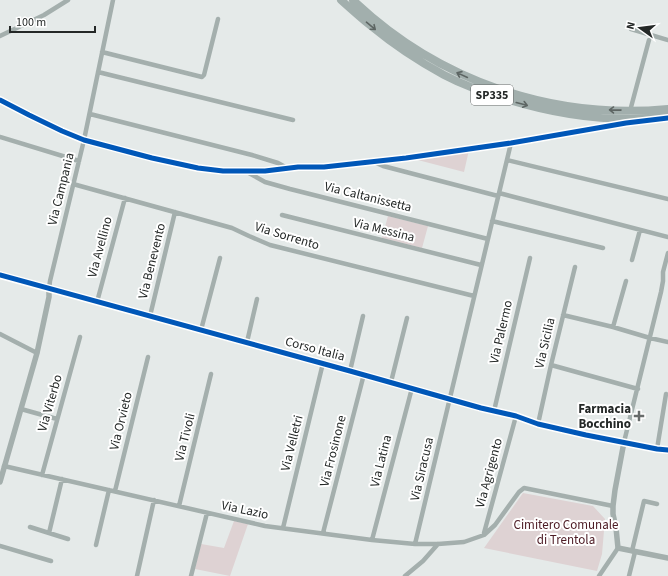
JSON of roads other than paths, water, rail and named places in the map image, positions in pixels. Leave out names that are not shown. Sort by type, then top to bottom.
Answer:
[{"type":"highway","name":"SP335","points":[[341,0],[378,32],[411,56],[446,76],[483,92],[520,104],[553,112],[589,117],[624,119],[668,118]]},
{"type":"highway","name":"SP335","points":[[354,0],[388,30],[416,49],[446,67],[490,86],[524,97],[576,107],[629,111],[668,109]]},
{"type":"street","points":[[0,36],[44,15],[68,0]]},
{"type":"street","name":"Via Campania","points":[[49,289],[90,114],[113,0]]},
{"type":"street","points":[[102,52],[202,77],[204,75],[218,19]]},
{"type":"street","points":[[631,29],[668,40]]},
{"type":"street","points":[[626,123],[649,40]]},
{"type":"street","points":[[98,72],[293,120]]},
{"type":"street","points":[[0,100],[62,131],[84,140],[152,158],[198,168],[223,171],[265,171],[287,168],[324,167],[406,158],[510,143],[626,123],[668,118]]},
{"type":"street","points":[[90,114],[252,155],[278,163],[287,168]]},
{"type":"street","points":[[0,137],[79,161]]},
{"type":"street","points":[[450,399],[510,143]]},
{"type":"street","points":[[507,160],[668,199]]},
{"type":"street","points":[[372,161],[383,166],[668,237]]},
{"type":"street","name":"Via Caltanissetta","points":[[246,171],[265,182],[488,239]]},
{"type":"street","name":"Via Sorrento","points":[[73,184],[232,228],[270,245],[474,296]]},
{"type":"street","name":"Via Avellino","points":[[97,302],[125,198]]},
{"type":"street","name":"Via Benevento","points":[[150,316],[175,212]]},
{"type":"street","name":"Via Messina","points":[[282,215],[481,265]]},
{"type":"street","points":[[492,221],[603,248]]},
{"type":"street","points":[[632,260],[640,230]]},
{"type":"street","points":[[600,576],[618,548],[612,506],[624,442],[650,338],[668,253]]},
{"type":"street","points":[[201,330],[220,258]]},
{"type":"street","name":"Via Palermo","points":[[494,411],[530,258]]},
{"type":"street","name":"Via Sicilia","points":[[538,424],[575,267]]},
{"type":"street","name":"Corso Italia","points":[[0,275],[350,370],[450,399],[516,416],[538,424],[586,435],[668,450]]},
{"type":"street","points":[[663,282],[668,278]]},
{"type":"street","points":[[613,326],[626,281]]},
{"type":"street","points":[[0,482],[37,352],[49,297],[49,289]]},
{"type":"street","points":[[247,342],[257,299]]},
{"type":"street","points":[[563,315],[613,326],[668,342]]},
{"type":"street","points":[[350,370],[363,316]]},
{"type":"street","points":[[391,382],[407,318]]},
{"type":"street","points":[[0,334],[37,352]]},
{"type":"street","name":"Via Viterbo","points":[[42,475],[80,338]]},
{"type":"street","name":"Via Orvieto","points":[[115,491],[148,357]]},
{"type":"street","name":"Via Velletri","points":[[283,528],[323,363]]},
{"type":"street","points":[[551,365],[638,389]]},
{"type":"street","name":"Via Tivoli","points":[[179,506],[211,374]]},
{"type":"street","name":"Via Frosinone","points":[[323,533],[364,374]]},
{"type":"street","name":"Via Latina","points":[[372,540],[412,388]]},
{"type":"street","points":[[656,448],[666,394]]},
{"type":"street","name":"Via Siracusa","points":[[415,544],[450,399]]},
{"type":"street","points":[[21,409],[57,419]]},
{"type":"street","name":"Via Agrigento","points":[[484,535],[516,416]]},
{"type":"street","name":"Via Lazio","points":[[3,468],[62,479],[265,526],[415,544],[464,542],[484,535]]},
{"type":"street","points":[[48,533],[62,479]]},
{"type":"street","points":[[484,535],[495,525],[518,492],[524,488],[612,506]]},
{"type":"street","points":[[96,545],[109,490]]},
{"type":"street","points":[[137,576],[154,500]]},
{"type":"street","points":[[629,576],[644,501],[656,504]]},
{"type":"street","points":[[191,576],[207,513]]},
{"type":"street","points":[[30,527],[68,539]]},
{"type":"street","points":[[405,576],[423,561],[438,544]]},
{"type":"street","points":[[0,546],[51,561]]},
{"type":"street","points":[[618,548],[668,558]]},
{"type":"place","name":"Farmacia Bocchino","points":[[639,416]]},
{"type":"park label","name":"Cimitero Comunale di Trentola","points":[[566,532]]}]
